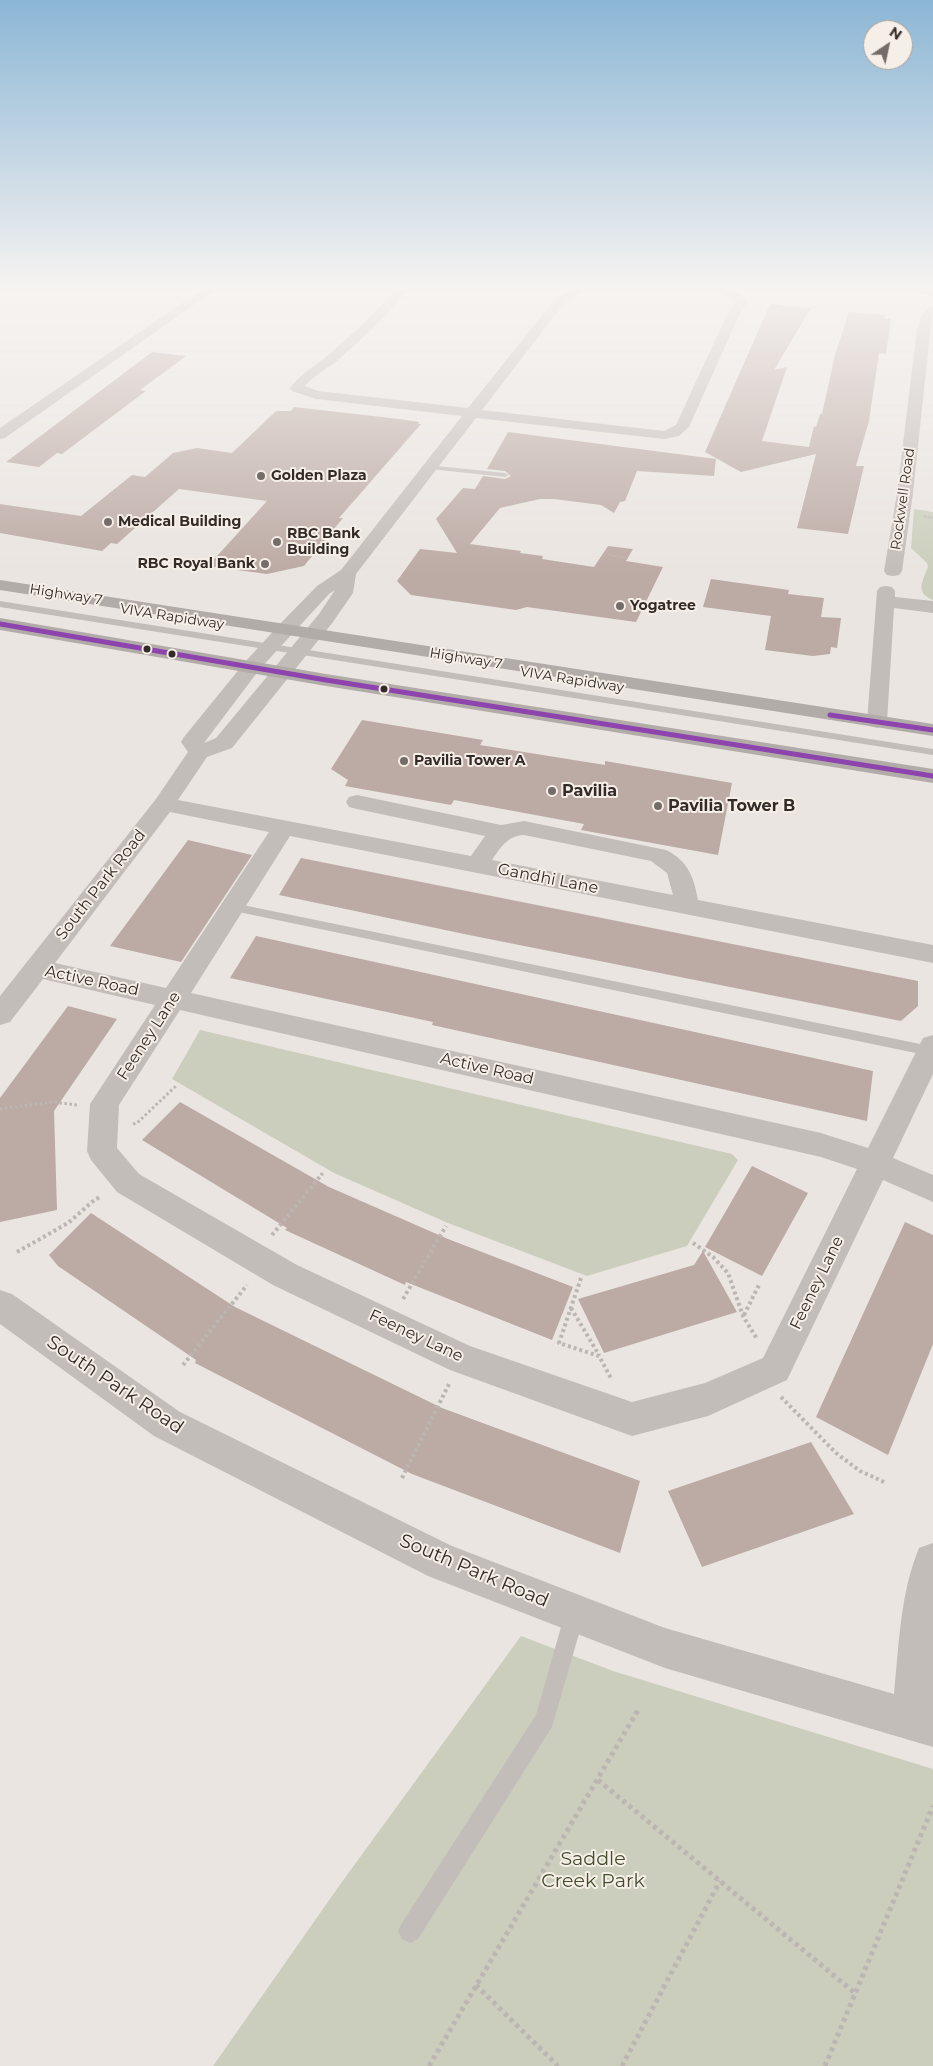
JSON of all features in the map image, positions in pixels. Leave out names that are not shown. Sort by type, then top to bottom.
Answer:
[{"type":"main road","name":"Highway 7","points":[[0,584],[286,628],[422,652],[933,730]]},
{"type":"main road","points":[[0,624],[282,672],[933,776]]},
{"type":"street","points":[[0,435],[77,381]]},
{"type":"street","points":[[302,381],[297,388],[316,395],[649,434],[674,433],[683,426],[703,381]]},
{"type":"street","points":[[346,574],[344,593],[300,651],[224,743],[199,752],[192,742],[252,666],[272,647],[286,628],[323,590],[346,574],[497,381]]},
{"type":"street","name":"Rockwell Road","points":[[893,571],[909,461],[917,381]]},
{"type":"street","points":[[877,722],[886,596],[933,607]]},
{"type":"street","name":"South Park Road","points":[[0,1015],[164,804],[199,752]]},
{"type":"street","points":[[358,802],[501,832]]},
{"type":"street","name":"Gandhi Lane","points":[[164,804],[933,954]]},
{"type":"street","name":"Feeney Lane","points":[[284,827],[173,998],[104,1118],[102,1151],[128,1182],[285,1275],[462,1359],[632,1419]]},
{"type":"street","points":[[477,865],[501,832],[510,828],[524,828],[658,855],[671,861],[680,871],[687,906]]},
{"type":"street","name":"Active Road","points":[[36,968],[821,1145],[875,1163],[933,1189]]},
{"type":"street","name":"Feeney Lane","points":[[767,1372],[932,1048]]},
{"type":"street","name":"South Park Road","points":[[0,1305],[167,1424],[442,1562],[665,1648],[923,1723]]},
{"type":"street","points":[[632,1419],[708,1399],[767,1372]]},
{"type":"street","points":[[923,1723],[921,1619],[933,1562]]},
{"type":"lane","points":[[430,467],[505,475]]},
{"type":"lane","name":"VIVA Rapidway","points":[[0,604],[933,752]]},
{"type":"lane","points":[[233,907],[932,1048]]},
{"type":"lane","points":[[410,1932],[545,1720],[575,1613]]},
{"type":"path","points":[[609,555],[628,558]]},
{"type":"path","points":[[0,1109],[52,1102],[78,1105],[104,1118],[137,1123],[176,1085]]},
{"type":"path","points":[[183,1365],[324,1172]]},
{"type":"path","points":[[17,1252],[31,1241],[70,1222],[96,1198],[128,1182]]},
{"type":"path","points":[[389,1324],[446,1226]]},
{"type":"path","points":[[693,1243],[713,1257],[728,1273],[743,1316],[767,1372],[836,1453],[860,1471],[884,1482]]},
{"type":"path","points":[[581,1278],[559,1343],[599,1356]]},
{"type":"path","points":[[743,1316],[760,1283]]},
{"type":"path","points":[[571,1308],[632,1419]]},
{"type":"path","points":[[402,1478],[462,1359]]},
{"type":"path","points":[[429,2066],[638,1710]]},
{"type":"path","points":[[598,1780],[855,1994]]},
{"type":"path","points":[[825,2066],[933,1806]]},
{"type":"path","points":[[622,2066],[720,1881]]},
{"type":"path","points":[[476,1986],[558,2066]]},
{"type":"green space","points":[[914,509],[933,512],[933,600],[927,597],[922,590],[922,581],[928,567],[927,563],[911,548]]},
{"type":"green space","points":[[200,1030],[732,1154],[738,1160],[687,1246],[587,1276],[448,1223],[334,1173],[172,1079]]},
{"type":"green space","name":"Saddle Creek Park","points":[[521,1636],[613,1671],[933,1769],[933,2066],[213,2066],[339,1886]]},
{"type":"building","points":[[113,381],[152,381],[140,390],[146,391],[62,454],[57,453],[39,467],[6,462]]},
{"type":"building","points":[[736,381],[782,381],[762,441],[809,447],[814,426],[816,427],[820,414],[822,414],[829,381],[875,381],[869,421],[856,466],[864,466],[848,534],[797,528],[816,454],[741,472],[705,452]]},
{"type":"building","points":[[294,407],[399,419],[419,422],[418,424],[421,424],[339,518],[343,518],[304,566],[267,574],[208,566],[267,501],[179,489],[117,544],[111,543],[102,551],[0,533],[0,504],[81,516],[132,475],[145,477],[173,453],[197,448],[232,453],[276,411],[291,411]]},
{"type":"building","points":[[508,432],[716,459],[714,476],[637,471],[625,501],[620,502],[614,513],[601,505],[554,499],[540,499],[500,508],[470,544],[521,551],[520,553],[543,556],[542,559],[594,567],[608,546],[633,549],[626,561],[663,567],[636,622],[527,607],[516,610],[411,595],[397,581],[420,549],[457,553],[436,519],[463,488],[475,489],[483,476],[505,479],[511,476],[505,471],[487,469]]},
{"type":"building","points":[[711,579],[789,590],[788,594],[824,598],[821,617],[841,618],[837,648],[831,647],[830,654],[813,656],[765,650],[771,616],[703,607]]},
{"type":"building","name":"Pavilia","points":[[362,720],[483,740],[480,745],[605,765],[605,761],[732,783],[718,855],[581,830],[584,824],[454,800],[451,805],[345,786],[348,780],[331,769]]},
{"type":"building","points":[[188,840],[252,855],[181,962],[110,946]]},
{"type":"building","points":[[301,858],[918,981],[918,1006],[901,1021],[279,895]]},
{"type":"building","points":[[256,936],[873,1071],[867,1121],[432,1025],[433,1022],[230,978]]},
{"type":"building","points":[[68,1006],[117,1019],[54,1111],[57,1210],[0,1222],[0,1098]]},
{"type":"building","points":[[180,1102],[329,1187],[448,1239],[573,1287],[552,1340],[406,1282],[405,1285],[285,1230],[287,1228],[142,1140]]},
{"type":"building","points":[[752,1166],[808,1193],[762,1276],[705,1247]]},
{"type":"building","points":[[91,1213],[235,1307],[442,1408],[640,1481],[620,1553],[412,1474],[195,1363],[196,1360],[58,1266],[49,1255]]},
{"type":"building","points":[[905,1222],[933,1235],[933,1344],[888,1455],[816,1417]]},
{"type":"building","points":[[703,1251],[737,1312],[604,1353],[578,1299],[694,1265]]},
{"type":"building","points":[[811,1442],[854,1514],[702,1567],[668,1491]]},
{"type":"transit line","points":[[0,624],[326,680],[933,776]]},
{"type":"transit line","points":[[830,715],[933,730]]},
{"type":"place","name":"Golden Plaza","points":[[261,476]]},
{"type":"place","name":"Medical Building","points":[[108,522]]},
{"type":"place","name":"RBC Bank Building","points":[[277,542]]},
{"type":"place","name":"RBC Royal Bank","points":[[265,564]]},
{"type":"place","name":"Yogatree","points":[[620,606]]},
{"type":"place","name":"Pavilia Tower A","points":[[404,761]]},
{"type":"place","name":"Pavilia","points":[[552,791]]},
{"type":"place","name":"Pavilia Tower B","points":[[658,806]]}]
